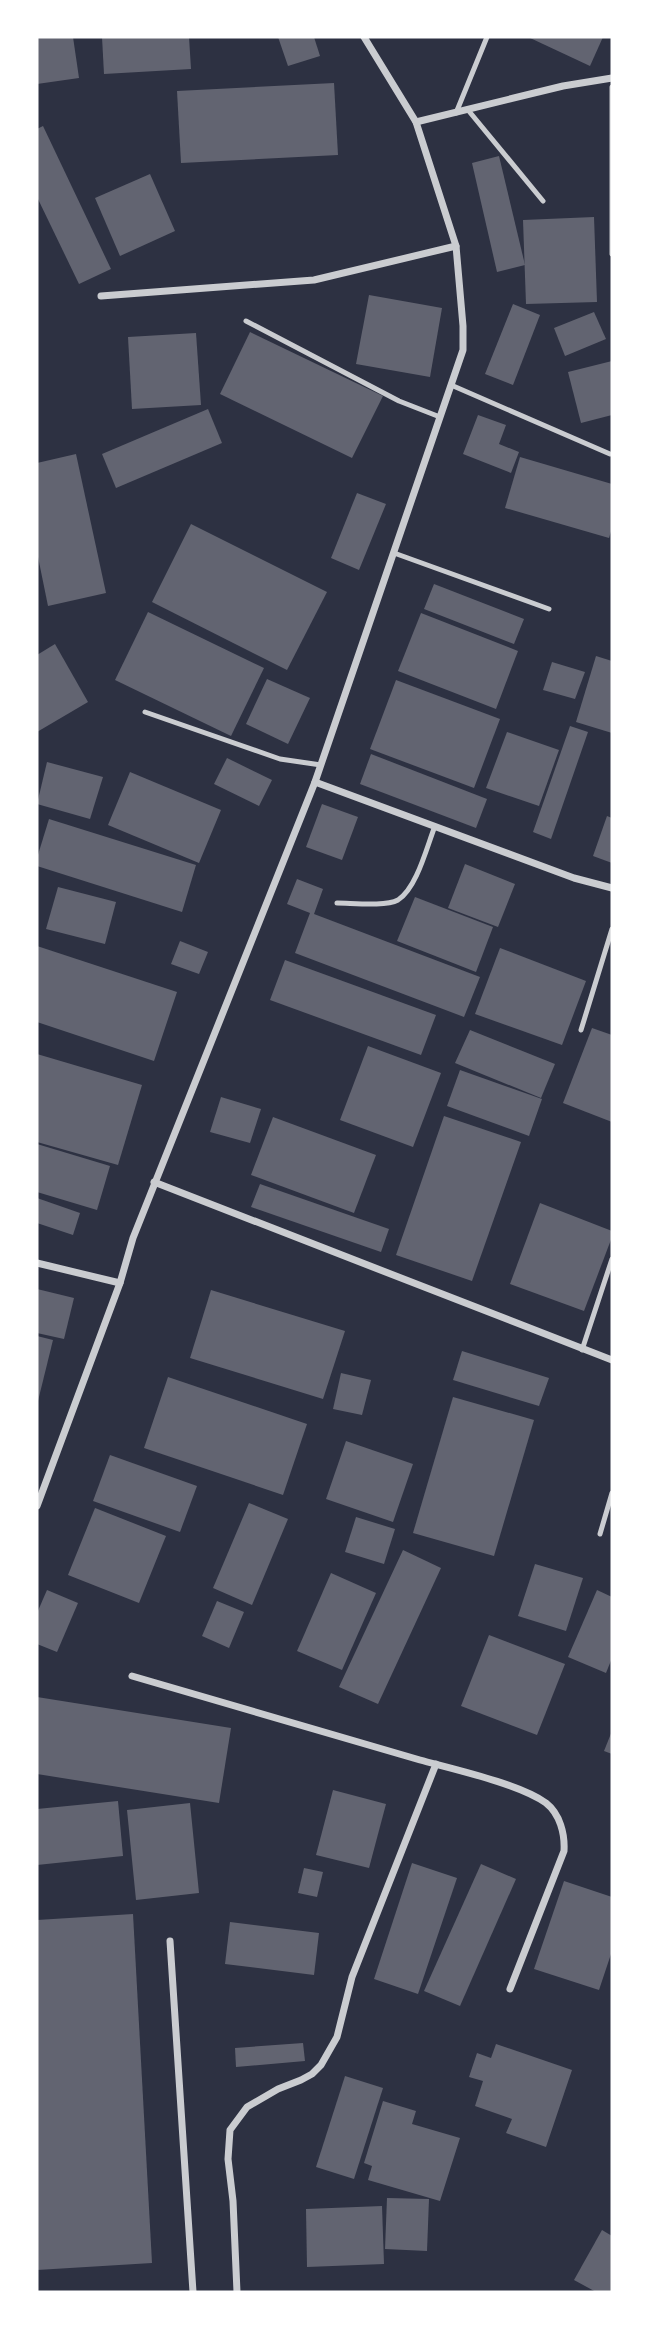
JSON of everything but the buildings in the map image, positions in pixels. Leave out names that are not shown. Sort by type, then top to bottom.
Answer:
[{"type":"street","points":[[37,1506],[121,1283],[133,1238],[315,782],[463,349],[456,246],[416,122],[364,37]]},
{"type":"street","points":[[416,122],[563,86],[612,78]]},
{"type":"street","points":[[101,296],[314,280],[456,246]]},
{"type":"street","points":[[315,782],[574,878],[612,888]]},
{"type":"street","points":[[155,1182],[612,1360]]},
{"type":"street","points":[[37,1263],[121,1283]]},
{"type":"street","points":[[132,1676],[533,1794],[549,1805],[560,1824],[565,1840],[564,1851],[510,1989]]},
{"type":"street","points":[[237,2292],[228,2159],[230,2130],[247,2107],[312,2074],[337,2037],[352,1977],[436,1764]]},
{"type":"street","points":[[170,1941],[193,2292]]},
{"type":"lane","points":[[456,113],[487,37]]},
{"type":"lane","points":[[612,87],[612,254]]},
{"type":"lane","points":[[468,110],[543,201]]},
{"type":"lane","points":[[246,321],[399,401],[440,417]]},
{"type":"lane","points":[[451,385],[610,454]]},
{"type":"lane","points":[[394,553],[550,609]]},
{"type":"lane","points":[[145,712],[280,759],[321,765]]},
{"type":"lane","points":[[337,903],[383,903],[398,900],[414,882],[435,826]]},
{"type":"lane","points":[[581,1030],[612,929]]},
{"type":"lane","points":[[582,1350],[612,1259]]},
{"type":"lane","points":[[600,1534],[612,1493]]}]
